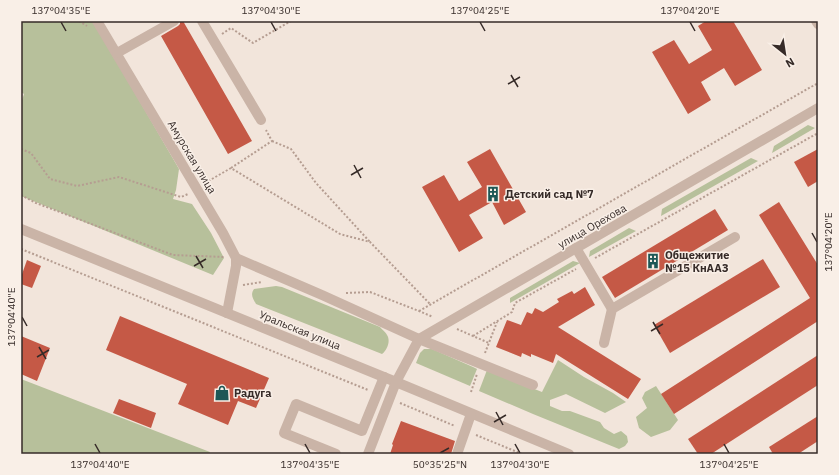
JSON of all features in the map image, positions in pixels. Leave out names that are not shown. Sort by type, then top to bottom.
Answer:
[{"type":"street","name":"Амурская улица","points":[[98,21],[197,188],[236,258]]},
{"type":"street","points":[[117,53],[174,21]]},
{"type":"street","points":[[202,21],[260,120]]},
{"type":"street","name":"улица Орехова","points":[[419,340],[818,108]]},
{"type":"street","name":"Уральская улица","points":[[21,229],[569,454]]},
{"type":"street","points":[[612,309],[735,237]]},
{"type":"street","points":[[576,248],[612,309],[604,343]]},
{"type":"street","points":[[227,313],[236,266],[236,258],[322,294],[419,340],[533,385]]},
{"type":"street","points":[[368,454],[396,382],[419,340]]},
{"type":"street","points":[[336,454],[284,432],[296,404],[362,431],[384,377]]},
{"type":"street","points":[[457,454],[471,414]]},
{"type":"path","points":[[213,39],[231,28],[253,43],[291,21]]},
{"type":"path","points":[[342,294],[370,292],[419,311],[818,83]]},
{"type":"path","points":[[260,120],[272,141],[291,149],[316,183],[431,305]]},
{"type":"path","points":[[489,343],[473,336],[512,312],[516,303],[818,133]]},
{"type":"path","points":[[21,149],[32,153],[50,179],[77,186],[119,177],[181,198],[272,141]]},
{"type":"path","points":[[231,168],[340,234],[370,242]]},
{"type":"path","points":[[21,195],[36,203],[173,255],[236,258]]},
{"type":"path","points":[[21,248],[377,393]]},
{"type":"path","points":[[232,287],[262,282]]},
{"type":"path","points":[[390,398],[522,454]]},
{"type":"green space","points":[[21,21],[93,21],[179,169],[173,199],[192,204],[211,233],[224,258],[213,275],[21,196],[21,103],[24,94],[21,92]]},
{"type":"green space","points":[[808,125],[815,128],[772,153],[774,146]]},
{"type":"green space","points":[[751,158],[758,161],[661,216],[662,209]]},
{"type":"green space","points":[[629,228],[636,231],[589,257],[590,251]]},
{"type":"green space","points":[[573,261],[580,263],[510,303],[510,298]]},
{"type":"green space","points":[[276,286],[282,287],[380,327],[388,337],[387,348],[382,354],[256,304],[252,295],[254,289]]},
{"type":"green space","points":[[424,349],[432,349],[477,369],[470,386],[416,363],[420,353]]},
{"type":"green space","points":[[558,360],[626,402],[605,413],[566,394],[550,400],[550,406],[562,411],[570,411],[600,422],[604,428],[614,434],[621,431],[627,436],[628,442],[625,446],[619,449],[479,391],[487,370],[542,392]]},
{"type":"green space","points":[[21,379],[210,452],[209,454],[21,454]]},
{"type":"green space","points":[[656,386],[678,420],[670,430],[651,437],[639,428],[636,417],[647,408],[642,398],[645,392]]},
{"type":"building","points":[[180,21],[183,21],[252,141],[228,154],[161,36],[178,26]]},
{"type":"building","points":[[706,21],[733,21],[762,70],[735,86],[724,68],[701,82],[711,100],[688,114],[652,52],[674,40],[689,64],[712,50],[698,26]]},
{"type":"building","name":"Детский сад №7","points":[[490,149],[526,212],[504,225],[492,202],[469,215],[483,238],[459,252],[422,187],[444,175],[459,201],[482,187],[467,162]]},
{"type":"building","points":[[818,149],[818,181],[808,187],[794,162]]},
{"type":"building","points":[[779,202],[818,265],[818,321],[674,414],[661,394],[810,298],[759,215]]},
{"type":"building","name":"Общежитие №15 КнААЗ","points":[[715,209],[728,230],[615,298],[602,277]]},
{"type":"building","points":[[763,259],[780,287],[670,353],[654,325]]},
{"type":"building","points":[[27,260],[41,266],[32,288],[21,284],[21,277]]},
{"type":"building","points":[[585,287],[595,305],[558,327],[641,379],[628,399],[556,354],[553,363],[531,354],[531,357],[522,353],[521,357],[496,347],[507,320],[521,325],[527,312],[532,314],[535,308],[543,312],[559,302],[557,299],[572,291],[574,294]]},
{"type":"building","points":[[120,316],[269,378],[256,408],[238,401],[228,425],[178,404],[187,384],[106,350]]},
{"type":"building","points":[[21,336],[50,348],[37,381],[21,374]]},
{"type":"building","points":[[818,355],[818,385],[711,454],[698,454],[688,439]]},
{"type":"building","points":[[119,399],[156,413],[151,428],[113,413]]},
{"type":"building","points":[[818,416],[818,441],[798,454],[773,454],[769,447]]},
{"type":"building","points":[[401,421],[455,441],[451,454],[390,454],[392,444]]},
{"type":"place","name":"Детский сад №7","points":[[493,194]]},
{"type":"place","name":"Общежитие №15 КнААЗ","points":[[653,261]]},
{"type":"place","name":"Радуга","points":[[222,393]]}]
